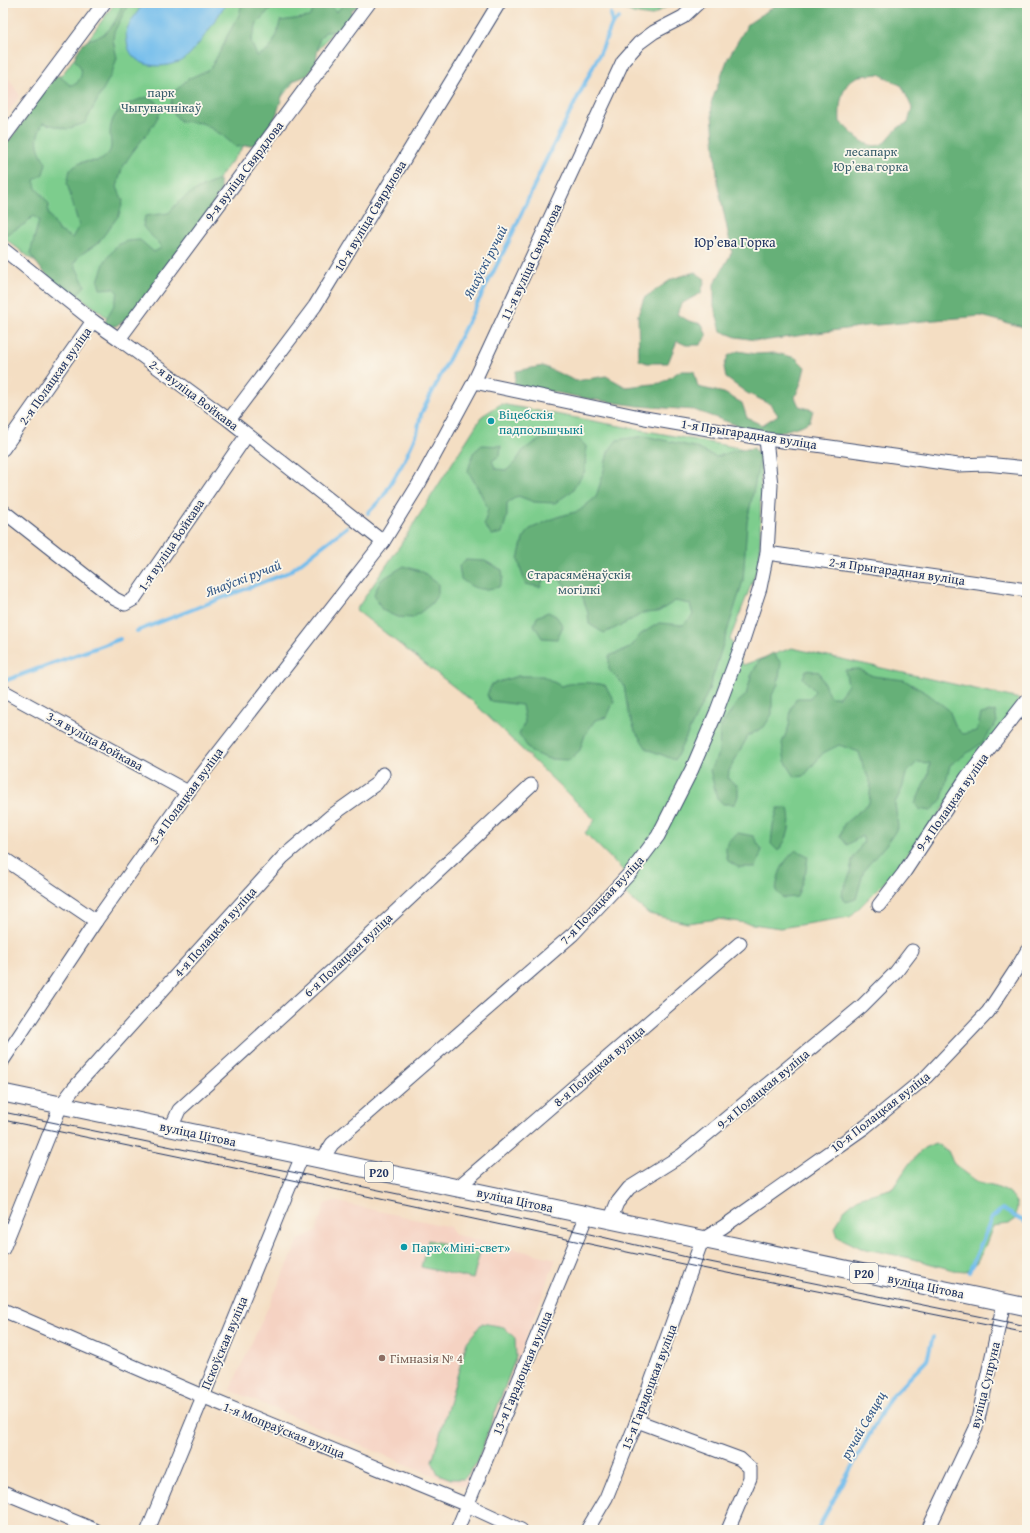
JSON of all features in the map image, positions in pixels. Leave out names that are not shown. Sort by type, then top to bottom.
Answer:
[{"type":"main road","name":"вуліца Цітова","points":[[3,1093],[1027,1307]]},
{"type":"street","points":[[3,138],[104,3]]},
{"type":"street","name":"9-я вуліца Свярдлова","points":[[119,339],[369,3]]},
{"type":"street","name":"10-я вуліца Свярдлова","points":[[229,420],[315,306],[499,3]]},
{"type":"street","name":"11-я вуліца Свярдлова","points":[[383,542],[420,482],[474,382],[623,61],[654,32],[683,16],[698,3]]},
{"type":"street","name":"2-я вуліца Войкава","points":[[3,249],[93,321],[229,420],[383,542]]},
{"type":"street","name":"2-я Полацкая вуліца","points":[[3,450],[93,321]]},
{"type":"street","name":"1-я Прыгарадная вуліца","points":[[474,382],[645,418],[766,439],[958,465],[986,464],[1027,468]]},
{"type":"street","name":"1-я вуліца Войкава","points":[[3,511],[115,599],[125,604],[134,599],[247,434]]},
{"type":"street","name":"7-я Полацкая вуліца","points":[[322,1160],[332,1144],[573,934],[630,872],[658,836],[692,769],[716,713],[758,596],[767,553],[771,485],[766,439]]},
{"type":"street","name":"3-я Полацкая вуліца","points":[[3,1060],[96,921],[188,792],[383,542]]},
{"type":"street","name":"2-я Прыгарадная вуліца","points":[[767,553],[1027,590]]},
{"type":"street","name":"3-я вуліца Войкава","points":[[3,691],[188,792]]},
{"type":"street","name":"9-я Полацкая вуліца","points":[[879,905],[903,874],[967,777],[1027,700]]},
{"type":"street","name":"4-я Полацкая вуліца","points":[[3,1249],[60,1105],[283,857],[331,816],[376,784],[383,774]]},
{"type":"street","name":"6-я Полацкая вуліца","points":[[171,1128],[179,1110],[348,956],[531,785]]},
{"type":"street","points":[[3,858],[96,921]]},
{"type":"street","name":"8-я Полацкая вуліца","points":[[457,1188],[740,943]]},
{"type":"street","name":"9-я Полацкая вуліца","points":[[610,1220],[617,1203],[629,1188],[682,1155],[862,1006],[896,972],[912,951]]},
{"type":"street","name":"10-я Полацкая вуліца","points":[[702,1240],[723,1227],[865,1127],[926,1077],[988,1012],[1019,966],[1027,951]]},
{"type":"street","name":"Пскоўская вуліца","points":[[148,1530],[302,1156]]},
{"type":"street","name":"13-я Гарадоцкая вуліца","points":[[457,1530],[587,1215]]},
{"type":"street","name":"15-я Гарадоцкая вуліца","points":[[587,1530],[606,1498],[636,1421],[702,1240]]},
{"type":"street","name":"вуліца Супруна","points":[[928,1530],[976,1428],[1004,1302]]},
{"type":"street","name":"1-я Мопраўская вуліца","points":[[3,1310],[202,1396],[467,1505],[521,1530]]},
{"type":"street","points":[[636,1421],[740,1459],[750,1468],[750,1478],[728,1530]]},
{"type":"street","points":[[3,1492],[95,1530]]},
{"type":"shaded area","points":[[3,70],[20,96],[3,119]]},
{"type":"shaded area","name":"Гімназія № 4","points":[[334,1201],[450,1227],[453,1234],[556,1259],[469,1488],[427,1473],[230,1390],[299,1240],[316,1231],[325,1204]]},
{"type":"green space","name":"парк Чыгуначнікаў","points":[[115,3],[355,3],[109,319],[3,237],[3,155]]},
{"type":"green space","points":[[122,3],[129,3],[114,32],[113,40],[117,58],[112,73],[85,123],[67,129],[43,123],[38,134],[40,153],[46,163],[43,174],[34,180],[36,188],[49,204],[48,212],[58,230],[72,238],[79,226],[67,183],[70,170],[77,164],[86,161],[101,160],[110,151],[111,125],[117,113],[122,108],[147,97],[156,101],[161,110],[158,118],[127,159],[122,169],[117,187],[123,201],[119,215],[98,243],[79,256],[74,263],[85,286],[76,295],[60,288],[41,269],[30,254],[39,220],[33,216],[25,224],[3,235],[3,148],[49,84],[58,75],[70,85],[76,84],[81,77],[81,68],[74,59],[77,53],[82,45],[87,41],[106,33],[117,17]]},
{"type":"green space","points":[[242,3],[269,3],[270,9],[257,23],[251,41],[257,56],[269,50],[277,35],[280,21],[309,17],[318,3],[334,3],[332,8],[337,12],[344,3],[362,3],[351,11],[353,21],[342,31],[325,32],[319,40],[316,62],[308,75],[293,81],[284,90],[270,130],[259,144],[236,147],[222,135],[202,123],[180,121],[170,109],[173,93],[188,79],[210,69],[239,15]]},
{"type":"green space","points":[[611,3],[673,3],[651,16],[633,13]]},
{"type":"green space","name":"лесапарк Юрʼева горка","points":[[779,3],[1027,3],[1027,328],[981,316],[866,326],[762,341],[736,337],[721,331],[714,306],[714,284],[732,252],[718,185],[711,103],[728,58],[748,24]],"holes":[[[879,74],[902,86],[912,108],[908,123],[898,128],[881,145],[875,146],[862,141],[840,122],[842,94],[845,88],[854,79],[860,76]]]},
{"type":"green space","points":[[219,180],[221,190],[201,224],[132,315],[116,326],[108,326],[105,321],[114,305],[118,293],[113,288],[100,289],[98,281],[105,261],[117,245],[127,241],[140,240],[154,252],[161,248],[143,226],[145,216],[169,213],[179,201],[185,197],[198,189]]},
{"type":"green space","points":[[695,272],[705,279],[701,293],[681,304],[677,314],[689,321],[702,324],[707,336],[700,345],[686,345],[677,341],[668,363],[647,363],[639,360],[638,315],[644,298],[672,279]]},
{"type":"green space","points":[[738,351],[756,354],[776,353],[796,358],[805,367],[801,383],[795,397],[799,406],[813,410],[810,421],[803,425],[781,432],[756,432],[694,410],[638,406],[583,398],[514,384],[516,371],[543,366],[576,381],[606,376],[626,387],[661,383],[680,371],[694,371],[698,387],[724,393],[742,403],[747,418],[762,425],[778,415],[770,404],[747,393],[726,378],[724,367],[728,356]]},
{"type":"green space","name":"Старасямёнаўскія могілкі","points":[[501,404],[761,452],[760,562],[730,639],[743,665],[792,648],[1020,699],[932,824],[884,883],[850,917],[780,928],[718,919],[687,923],[649,914],[620,890],[630,877],[585,833],[595,820],[472,701],[356,610],[401,544],[482,416]]},
{"type":"green space","points":[[573,434],[586,446],[585,471],[572,491],[555,503],[534,502],[518,496],[507,503],[507,516],[502,533],[492,535],[484,525],[488,509],[468,471],[473,453],[482,445],[501,446],[500,455],[492,461],[496,469],[507,470],[516,461],[524,449],[547,436]]},
{"type":"green space","points":[[645,436],[694,447],[716,457],[733,451],[754,448],[760,459],[747,522],[743,581],[708,692],[675,760],[647,749],[635,731],[628,711],[624,685],[609,670],[609,656],[630,648],[641,634],[659,623],[683,625],[693,615],[690,604],[675,601],[658,612],[643,613],[604,633],[589,624],[588,613],[582,595],[567,588],[553,571],[545,576],[540,587],[525,584],[518,559],[523,539],[530,529],[557,517],[579,511],[596,497],[608,452],[617,440]]},
{"type":"green space","points":[[465,560],[485,561],[502,570],[503,578],[499,587],[478,589],[461,579],[459,566]]},
{"type":"green space","points":[[404,566],[423,572],[438,584],[438,594],[431,604],[413,618],[397,617],[382,610],[374,594],[381,580]]},
{"type":"green space","points":[[548,612],[556,616],[563,626],[557,639],[542,638],[534,625],[537,617]]},
{"type":"green space","points":[[773,653],[781,663],[778,684],[772,695],[772,714],[764,727],[748,736],[729,771],[728,779],[738,786],[738,796],[735,804],[723,804],[717,798],[710,770],[719,752],[720,728],[736,704],[746,695],[751,676],[759,661]]},
{"type":"green space","points":[[858,669],[873,676],[904,680],[928,694],[949,710],[956,727],[963,734],[977,731],[981,714],[995,711],[997,722],[982,743],[950,765],[942,799],[931,811],[919,809],[915,804],[928,775],[930,763],[917,762],[906,774],[902,789],[895,803],[898,827],[889,841],[864,870],[856,899],[846,902],[841,895],[850,874],[852,860],[864,841],[862,836],[847,845],[840,836],[844,824],[869,803],[871,784],[859,752],[839,745],[823,753],[804,776],[795,777],[785,761],[782,743],[789,726],[791,708],[797,698],[810,698],[815,691],[803,678],[806,670],[819,672],[830,697],[839,697],[848,685],[845,670]]},
{"type":"green space","points":[[518,676],[543,676],[561,686],[583,682],[605,685],[614,701],[607,717],[595,720],[585,735],[580,750],[570,760],[549,759],[531,752],[519,734],[525,722],[522,705],[490,701],[487,695],[492,684]]},
{"type":"green space","points":[[778,808],[788,808],[790,820],[789,831],[785,841],[778,851],[771,844],[773,825]]},
{"type":"green space","points":[[738,833],[753,836],[762,850],[756,867],[738,867],[728,861],[726,848],[728,842]]},
{"type":"green space","points":[[796,850],[808,856],[806,871],[797,897],[783,898],[776,891],[778,879],[787,859]]},
{"type":"green space","points":[[935,1143],[948,1151],[954,1164],[979,1183],[996,1187],[1010,1193],[1017,1204],[1016,1219],[1009,1224],[993,1226],[984,1249],[976,1263],[966,1271],[953,1270],[910,1258],[861,1248],[838,1237],[835,1228],[843,1211],[858,1198],[893,1188],[909,1164],[924,1148]]},
{"type":"green space","points":[[428,1240],[480,1252],[473,1279],[421,1267]]},
{"type":"green space","points":[[482,1323],[504,1327],[515,1338],[516,1357],[476,1464],[464,1479],[451,1479],[438,1474],[432,1461],[467,1342]]},
{"type":"water","points":[[144,3],[226,3],[218,17],[188,56],[180,62],[160,66],[145,64],[133,56],[129,49],[126,32],[131,21]]},
{"type":"waterway","points":[[611,13],[612,24]]},
{"type":"waterway","name":"Янаўскі ручай","points":[[368,513],[383,497],[404,461],[417,433],[421,414],[509,241],[543,166],[601,51],[612,24],[619,18]]},
{"type":"waterway","name":"Янаўскі ручай","points":[[137,631],[289,572],[347,527]]},
{"type":"waterway","name":"Янаўскі ручай","points":[[7,680],[120,639]]},
{"type":"waterway","name":"ручай Свяцец","points":[[969,1272],[992,1218],[1002,1209],[1027,1223]]},
{"type":"waterway","name":"ручай Свяцец","points":[[817,1530],[889,1399],[927,1360],[933,1337]]},
{"type":"tram line","points":[[3,1112],[581,1232],[695,1259],[1027,1326]]},
{"type":"tram line","points":[[3,1120],[292,1180],[692,1266],[1027,1333]]},
{"type":"place","name":"Віцебскія падпольшчыкі","points":[[491,421]]},
{"type":"place","name":"Парк «Міні-свет»","points":[[404,1247]]},
{"type":"place","name":"Гімназія № 4","points":[[382,1358]]},
{"type":"district","name":"Юрʼева Горка","points":[[735,242]]}]
